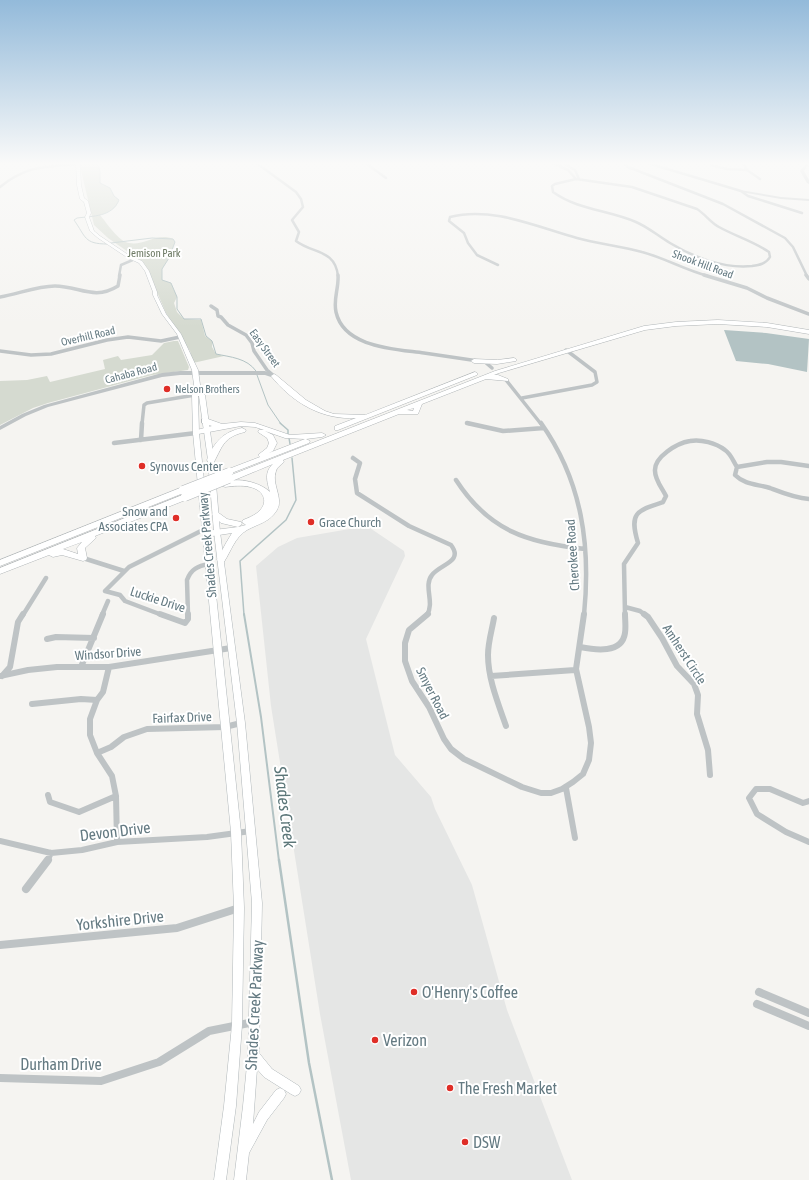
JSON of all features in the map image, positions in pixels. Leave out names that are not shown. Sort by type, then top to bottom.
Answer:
[{"type":"highway","points":[[0,571],[126,521],[229,476],[301,450],[513,364],[626,328],[671,320],[727,318],[762,320],[809,330]]},
{"type":"highway","points":[[244,466],[492,368],[513,364],[644,328],[676,324],[718,322],[767,325],[809,330]]},
{"type":"highway","points":[[474,361],[513,364]]},
{"type":"highway","points":[[474,361],[481,367],[476,374]]},
{"type":"highway","points":[[469,383],[494,377],[506,380],[504,373],[513,364]]},
{"type":"highway","points":[[432,398],[488,373],[492,370],[492,368]]},
{"type":"highway","points":[[274,376],[300,400],[323,413],[352,417],[381,411]]},
{"type":"highway","points":[[205,420],[211,424],[225,427]]},
{"type":"highway","points":[[206,432],[225,427],[255,425],[285,436],[296,438],[322,435]]},
{"type":"highway","points":[[196,433],[249,429],[261,431],[267,434],[272,440],[272,447],[268,452],[229,476]]},
{"type":"highway","points":[[210,460],[215,448],[221,440],[228,434],[237,431]]},
{"type":"highway","points":[[206,532],[241,526],[264,520],[272,513],[276,506],[272,496],[270,472],[275,465],[301,450]]},
{"type":"highway","points":[[0,563],[184,496],[222,485],[236,483],[258,485],[272,496]]},
{"type":"highway","points":[[216,514],[224,521],[241,526]]},
{"type":"highway","points":[[221,560],[230,540],[241,526]]},
{"type":"highway","points":[[36,557],[62,552],[83,558],[81,548],[83,545],[111,527]]},
{"type":"main road","name":"Shades Creek Parkway","points":[[89,217],[92,231],[106,243],[141,262],[147,271],[155,295],[164,314],[180,337],[190,359],[196,380],[196,433],[236,832],[239,908],[237,1025],[230,1106],[220,1180]]},
{"type":"main road","name":"Shades Creek Parkway","points":[[196,394],[202,395],[210,460],[217,530],[241,723],[258,903],[253,1055],[240,1180]]},
{"type":"main road","points":[[253,1055],[268,1073],[295,1090]]},
{"type":"main road","points":[[244,1152],[261,1119],[280,1094]]},
{"type":"street","points":[[295,217],[292,220],[299,232],[296,241],[300,245],[324,252],[336,267],[339,277],[335,303],[336,314],[342,326],[350,334],[367,344],[380,348],[485,362],[492,368]]},
{"type":"street","name":"Shook Hill Road","points":[[450,217],[449,221],[464,232],[473,250],[481,257],[498,265]]},
{"type":"street","name":"Shook Hill Road","points":[[497,217],[520,221],[579,239],[644,252],[700,274],[747,288],[767,298],[809,314]]},
{"type":"street","points":[[622,217],[649,228],[678,247],[710,260],[729,265],[755,265],[769,260],[769,252],[757,244],[717,226],[708,217]]},
{"type":"street","points":[[746,217],[784,238],[792,245],[809,279]]},
{"type":"street","points":[[0,297],[53,286],[67,287],[90,294],[105,293],[114,290],[118,286],[122,264],[135,259]]},
{"type":"street","name":"Easy Street","points":[[211,306],[218,312],[218,316],[221,317],[228,325],[242,332],[249,339],[252,343],[254,351],[267,370],[274,376]]},
{"type":"street","name":"Overhill Road","points":[[0,352],[31,355],[51,354],[107,340],[128,337],[161,341],[180,337]]},
{"type":"street","points":[[522,398],[592,385],[597,382],[595,372],[566,350]]},
{"type":"street","points":[[180,373],[196,380]]},
{"type":"street","name":"Cahaba Road","points":[[0,428],[24,415],[46,406],[136,380],[162,375],[180,373],[265,373],[274,376]]},
{"type":"street","name":"Cherokee Road","points":[[506,380],[522,398],[544,428],[564,462],[575,488],[579,505],[587,570],[586,596],[580,648],[575,670],[591,731],[590,752],[583,774],[566,788]]},
{"type":"street","points":[[141,440],[144,405],[147,403],[196,394]]},
{"type":"street","points":[[467,423],[503,431],[544,428]]},
{"type":"street","points":[[114,443],[196,433]]},
{"type":"street","points":[[580,648],[599,650],[614,648],[621,642],[625,634],[624,564],[638,543],[634,526],[635,517],[641,509],[663,502],[666,496],[655,476],[655,467],[659,460],[683,443],[695,441],[718,446],[728,451],[737,467]]},
{"type":"street","name":"Smyer Road","points":[[353,458],[360,463],[355,479],[357,493],[368,502],[409,526],[451,544],[455,549],[456,554],[454,559],[432,574],[428,582],[431,607],[427,615],[407,630],[404,639],[405,656],[409,676],[430,709],[442,736],[456,753],[466,760],[495,773],[525,790],[542,794],[556,792],[566,788]]},
{"type":"street","points":[[737,467],[767,462],[781,462],[809,466]]},
{"type":"street","points":[[737,467],[734,472],[735,476],[750,484],[768,488],[793,497],[809,499]]},
{"type":"street","points":[[456,480],[473,502],[495,521],[520,536],[544,544],[585,549]]},
{"type":"street","name":"Luckie Drive","points":[[206,532],[175,544],[129,566],[105,590],[120,595],[125,601],[186,622],[188,619],[188,574],[191,570],[201,565],[209,564]]},
{"type":"street","name":"Luckie Drive","points":[[83,558],[124,571]]},
{"type":"street","points":[[1,677],[10,667],[18,622],[46,578]]},
{"type":"street","points":[[81,667],[108,601]]},
{"type":"street","name":"Amherst Circle","points":[[625,607],[640,611],[648,617],[662,638],[677,666],[694,684],[698,695],[697,714],[708,750],[710,775]]},
{"type":"street","points":[[494,618],[488,654],[491,676],[499,707],[506,726]]},
{"type":"street","points":[[47,639],[56,637],[94,638]]},
{"type":"street","points":[[217,651],[231,648]]},
{"type":"street","name":"Windsor Drive","points":[[1,677],[28,670],[57,667],[108,667],[217,651]]},
{"type":"street","points":[[108,667],[103,692],[97,700],[90,719],[90,735],[97,754],[112,776],[116,796],[117,842]]},
{"type":"street","points":[[491,676],[575,670]]},
{"type":"street","points":[[32,704],[44,704],[88,698],[97,700]]},
{"type":"street","points":[[225,727],[241,723]]},
{"type":"street","name":"Fairfax Drive","points":[[97,754],[111,747],[124,737],[147,729],[225,727]]},
{"type":"street","points":[[566,788],[575,838]]},
{"type":"street","points":[[809,801],[803,803],[770,789],[756,789],[749,798],[757,814],[786,832],[809,842]]},
{"type":"street","points":[[48,795],[50,802],[79,812],[116,796]]},
{"type":"street","points":[[236,832],[251,830]]},
{"type":"street","name":"Devon Drive","points":[[0,840],[12,845],[51,853],[82,850],[117,842],[207,837],[236,832]]},
{"type":"street","points":[[26,889],[47,862],[51,853]]},
{"type":"street","name":"Yorkshire Drive","points":[[0,946],[177,928],[239,908]]},
{"type":"street","points":[[759,992],[809,1013]]},
{"type":"street","points":[[757,1004],[809,1026]]},
{"type":"street","name":"Durham Drive","points":[[0,1078],[101,1081],[159,1062],[209,1031],[254,1022]]},
{"type":"shaded area","points":[[724,330],[766,333],[809,339],[807,372],[768,364],[736,361]]},
{"type":"shaded area","points":[[367,526],[404,551],[405,556],[366,639],[395,755],[431,797],[435,809],[472,885],[507,1010],[572,1180],[351,1180],[320,1014],[271,706],[256,566],[278,547],[297,538]]},
{"type":"green space","name":"Jemison Park","points":[[92,217],[102,217],[121,239],[129,243],[140,243],[162,237],[173,239],[175,242],[169,258],[162,269],[162,280],[171,283],[177,297],[174,303],[177,312],[184,319],[201,320],[205,336],[212,341],[212,347],[216,354],[224,356],[193,363],[190,351],[166,313],[148,271],[140,260],[108,238],[94,225]]},
{"type":"green space","points":[[178,341],[189,367],[188,370],[152,375],[48,403],[33,408],[0,425],[0,381],[27,380],[47,376],[50,382],[105,369],[103,360],[118,356],[121,360],[152,355],[164,343]]},
{"type":"waterway","name":"Shades Creek","points":[[85,217],[74,220],[86,238],[94,243],[107,244]]},
{"type":"waterway","name":"Shades Creek","points":[[111,243],[152,238],[173,239],[175,242],[169,258],[162,269],[162,280],[171,283],[177,297],[177,309],[184,319],[201,319],[206,336],[212,341],[216,354],[232,357],[248,363],[256,371]]},
{"type":"waterway","name":"Shades Creek","points":[[257,375],[268,405],[281,424]]},
{"type":"waterway","name":"Shades Creek","points":[[281,424],[288,430],[288,435]]},
{"type":"waterway","name":"Shades Creek","points":[[289,438],[290,444]]},
{"type":"waterway","name":"Shades Creek","points":[[244,615],[240,561],[286,520],[296,500],[292,458]]},
{"type":"waterway","name":"Shades Creek","points":[[244,614],[261,717],[279,861]]},
{"type":"waterway","name":"Shades Creek","points":[[279,860],[309,1063],[332,1180]]},
{"type":"place","name":"Nelson Brothers","points":[[167,389]]},
{"type":"place","name":"Synovus Center","points":[[142,466]]},
{"type":"place","name":"Snow and Associates CPA","points":[[176,518]]},
{"type":"place","name":"Grace Church","points":[[311,522]]},
{"type":"place","name":"O'Henry's Coffee","points":[[414,992]]},
{"type":"place","name":"Verizon","points":[[375,1040]]},
{"type":"place","name":"The Fresh Market","points":[[450,1088]]},
{"type":"place","name":"DSW","points":[[465,1142]]}]
